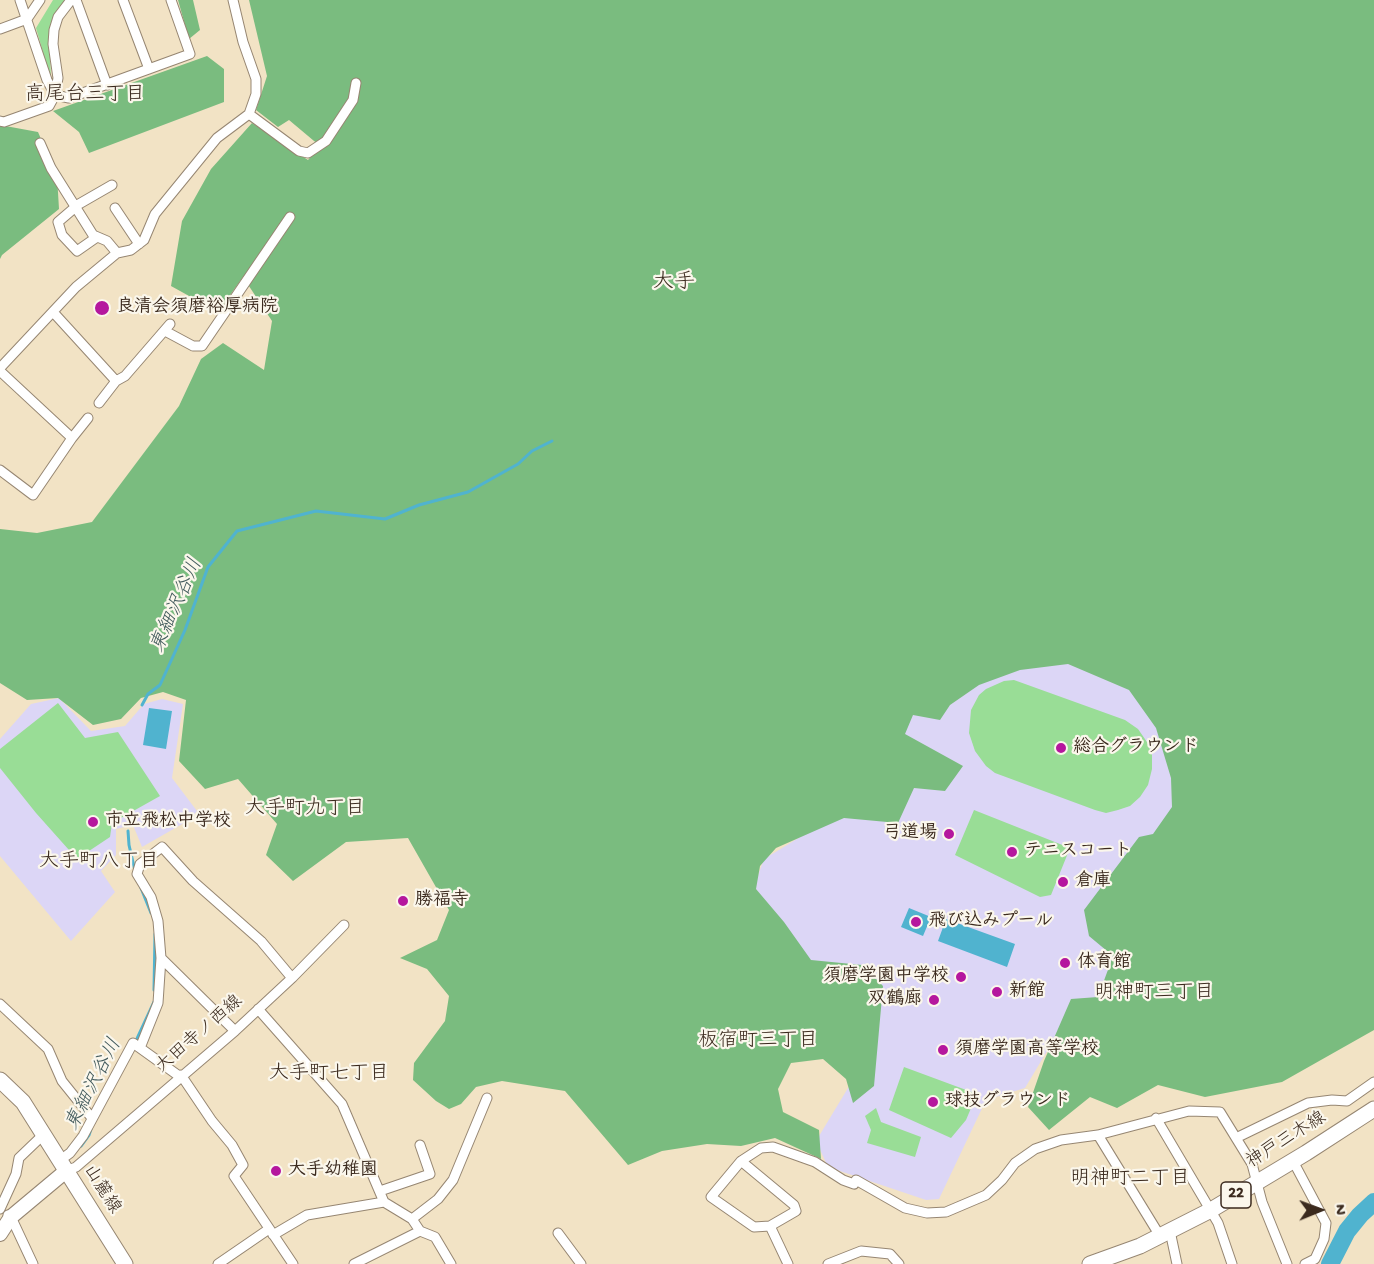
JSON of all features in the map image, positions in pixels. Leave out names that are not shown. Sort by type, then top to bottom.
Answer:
[{"type":"main road","name":"山麓線","points":[[4,1088],[22,1102],[43,1135],[67,1166],[125,1264]]},
{"type":"main road","name":"神戸三木線","points":[[1090,1264],[1165,1234],[1211,1210],[1374,1109]]},
{"type":"street","points":[[20,0],[47,80],[55,95],[69,98],[190,54],[171,0]]},
{"type":"street","points":[[0,29],[27,19],[40,0]]},
{"type":"street","points":[[0,111],[2,122],[49,106],[55,95],[58,78],[53,44],[54,30],[58,17],[71,0]]},
{"type":"street","points":[[76,0],[107,84]]},
{"type":"street","points":[[123,0],[148,69]]},
{"type":"street","points":[[72,438],[0,370],[76,287],[117,253],[132,250],[144,240],[155,214],[218,138],[249,114],[256,94],[256,79],[243,42],[233,0]]},
{"type":"street","points":[[249,114],[299,151],[308,153],[326,141],[353,100],[356,84]]},
{"type":"street","points":[[40,143],[51,168],[93,235],[107,241],[117,253]]},
{"type":"street","points":[[97,237],[77,251],[62,235],[58,222],[76,207],[112,185]]},
{"type":"street","points":[[115,208],[139,244]]},
{"type":"street","points":[[99,403],[116,381],[125,375],[168,327],[193,346],[202,346],[290,217]]},
{"type":"street","points":[[52,312],[116,381]]},
{"type":"street","points":[[0,470],[33,495],[88,418]]},
{"type":"street","points":[[67,1166],[70,1153],[83,1136],[91,1117],[137,1047],[158,1003],[161,958],[158,921],[151,897],[137,874],[140,864],[162,847],[193,881],[261,941],[292,978]]},
{"type":"street","name":"大田寺ノ西線","points":[[0,1234],[4,1212],[67,1166],[235,1030],[292,978],[344,925]]},
{"type":"street","points":[[161,958],[235,1030]]},
{"type":"street","points":[[0,1004],[48,1049],[62,1081],[91,1117]]},
{"type":"street","points":[[258,1009],[342,1104],[384,1202],[412,1219],[420,1231],[435,1237],[451,1264]]},
{"type":"street","points":[[137,1047],[180,1076],[232,1145],[243,1165],[234,1176],[293,1264]]},
{"type":"street","points":[[1236,1138],[1308,1103],[1347,1101],[1374,1082]]},
{"type":"street","points":[[412,1219],[438,1199],[453,1180],[487,1098]]},
{"type":"street","points":[[741,1161],[795,1205],[796,1211],[770,1226],[754,1227],[711,1197],[741,1161],[761,1148],[773,1147],[815,1162],[843,1180],[854,1184],[856,1180],[905,1208],[927,1213],[946,1212],[986,1195],[1002,1180],[1015,1162],[1035,1149],[1061,1140],[1098,1135],[1189,1111],[1220,1112],[1252,1164],[1262,1202],[1287,1264]]},
{"type":"street","points":[[1156,1118],[1211,1210],[1232,1264]]},
{"type":"street","points":[[33,1264],[4,1212],[19,1158],[43,1135]]},
{"type":"street","points":[[1098,1135],[1165,1234],[1177,1264]]},
{"type":"street","points":[[380,1191],[430,1174],[420,1145]]},
{"type":"street","points":[[1293,1161],[1326,1223],[1324,1239],[1315,1259],[1305,1264]]},
{"type":"street","points":[[218,1264],[271,1232],[307,1215],[384,1202]]},
{"type":"street","points":[[770,1226],[788,1264]]},
{"type":"street","points":[[354,1264],[420,1231]]},
{"type":"street","points":[[558,1233],[581,1264]]},
{"type":"street","points":[[828,1264],[861,1251],[890,1254],[898,1263]]},
{"type":"shaded area","points":[[1056,648],[1161,703],[1186,775],[1124,951],[1110,1004],[1074,1006],[1025,1088],[986,1100],[939,1199],[926,1200],[828,1167],[816,1141],[874,1045],[807,968],[754,886],[764,859],[861,800],[904,700]]},
{"type":"shaded area","name":"市立飛松中学校","points":[[59,698],[91,731],[125,726],[144,704],[162,699],[183,704],[172,778],[197,811],[191,819],[142,847],[133,825],[116,829],[116,855],[101,871],[115,892],[71,941],[0,856],[0,739],[31,704]]},
{"type":"green space","points":[[53,0],[69,0],[49,29],[51,80],[36,28]]},
{"type":"green space","points":[[178,0],[193,0],[200,30],[189,39]]},
{"type":"green space","points":[[249,0],[1374,0],[1374,1030],[1282,1082],[1205,1097],[1158,1085],[1117,1108],[1090,1097],[1049,1130],[1028,1107],[1044,1061],[1071,999],[1098,997],[1113,956],[1089,936],[1084,910],[1139,837],[1153,834],[1172,807],[1171,778],[1156,728],[1129,690],[1068,664],[1020,670],[979,685],[950,705],[940,720],[913,715],[905,734],[963,766],[945,791],[914,788],[898,823],[844,818],[776,848],[760,866],[756,889],[784,922],[811,960],[862,965],[883,986],[874,1086],[853,1103],[846,1079],[823,1059],[791,1063],[778,1089],[783,1112],[819,1130],[821,1159],[775,1138],[741,1146],[707,1144],[662,1151],[628,1165],[565,1091],[502,1081],[476,1087],[461,1104],[449,1109],[436,1101],[413,1080],[414,1063],[445,1021],[449,996],[427,969],[400,958],[437,940],[449,910],[408,838],[346,842],[293,881],[266,855],[277,824],[238,779],[205,789],[179,761],[186,700],[163,692],[141,698],[121,719],[93,725],[58,698],[27,700],[0,683],[0,529],[37,533],[92,522],[179,406],[201,359],[223,343],[264,370],[272,321],[243,277],[218,312],[171,286],[182,221],[211,169],[252,123],[308,160],[320,146],[289,120],[278,127],[256,110],[267,76]]},
{"type":"green space","points":[[207,56],[224,69],[224,102],[89,153],[79,132],[53,111]]},
{"type":"green space","points":[[0,125],[38,132],[57,176],[59,209],[0,259]]},
{"type":"green space","name":"総合グラウンド","points":[[1014,680],[1125,720],[1138,729],[1152,755],[1152,769],[1148,785],[1140,797],[1130,806],[1106,813],[995,773],[986,766],[975,751],[969,733],[971,710],[979,695],[986,689],[1004,681]]},
{"type":"green space","points":[[58,703],[85,738],[118,732],[160,796],[112,823],[110,837],[77,859],[0,768],[0,749]]},
{"type":"green space","name":"テニスコート","points":[[974,810],[1070,848],[1051,895],[1040,897],[955,855]]},
{"type":"green space","name":"球技グラウンド","points":[[904,1067],[977,1094],[966,1120],[951,1138],[889,1110]]},
{"type":"green space","points":[[876,1108],[881,1122],[921,1137],[915,1157],[867,1143],[871,1130],[865,1116]]},
{"type":"water","points":[[149,708],[172,711],[166,749],[143,745]]},
{"type":"water","name":"飛び込みプール","points":[[909,908],[931,917],[923,936],[901,927]]},
{"type":"water","points":[[946,919],[1015,944],[1007,967],[938,941]]},
{"type":"waterway","name":"東細沢谷川","points":[[142,705],[148,694],[160,685],[185,630],[208,567],[237,531],[316,511],[385,519],[419,505],[468,492],[518,464],[532,451],[552,441]]},
{"type":"waterway","name":"東細沢谷川","points":[[128,831],[135,871]]},
{"type":"waterway","name":"東細沢谷川","points":[[141,888],[151,913]]},
{"type":"waterway","name":"東細沢谷川","points":[[154,990],[155,934]]},
{"type":"waterway","name":"東細沢谷川","points":[[135,1043],[154,1002]]},
{"type":"waterway","name":"東細沢谷川","points":[[81,1146],[91,1129]]},
{"type":"waterway","points":[[1330,1264],[1347,1231],[1374,1202]]},
{"type":"place","name":"良清会須磨裕厚病院","points":[[102,308]]},
{"type":"place","name":"総合グラウンド","points":[[1061,748]]},
{"type":"place","name":"市立飛松中学校","points":[[93,822]]},
{"type":"place","name":"弓道場","points":[[949,834]]},
{"type":"place","name":"テニスコート","points":[[1012,852]]},
{"type":"place","name":"倉庫","points":[[1063,882]]},
{"type":"place","name":"勝福寺","points":[[403,901]]},
{"type":"place","name":"飛び込みプール","points":[[916,922]]},
{"type":"place","name":"体育館","points":[[1065,963]]},
{"type":"place","name":"須磨学園中学校","points":[[961,977]]},
{"type":"place","name":"新館","points":[[997,992]]},
{"type":"place","name":"双鶴廊","points":[[934,1000]]},
{"type":"place","name":"須磨学園高等学校","points":[[943,1050]]},
{"type":"place","name":"球技グラウンド","points":[[933,1102]]},
{"type":"place","name":"大手幼稚園","points":[[276,1171]]},
{"type":"district","name":"高尾台三丁目","points":[[85,96]]},
{"type":"district","name":"大手","points":[[674,284]]},
{"type":"district","name":"大手町九丁目","points":[[305,810]]},
{"type":"district","name":"大手町八丁目","points":[[99,863]]},
{"type":"district","name":"明神町三丁目","points":[[1154,994]]},
{"type":"district","name":"板宿町三丁目","points":[[758,1042]]},
{"type":"district","name":"大手町七丁目","points":[[329,1075]]},
{"type":"district","name":"明神町二丁目","points":[[1130,1180]]}]
